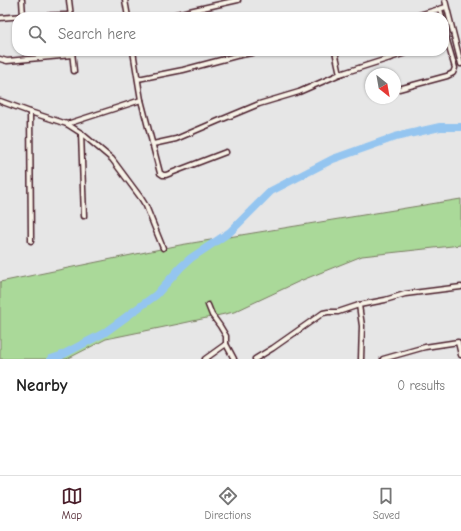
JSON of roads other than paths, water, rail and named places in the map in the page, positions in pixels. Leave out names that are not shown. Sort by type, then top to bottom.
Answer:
[{"type":"street","points":[[22,0],[23,12]]},
{"type":"street","points":[[69,0],[70,12]]},
{"type":"street","points":[[126,0],[127,12]]},
{"type":"street","points":[[182,12],[238,0]]},
{"type":"street","points":[[445,0],[447,12]]},
{"type":"street","points":[[432,12],[446,7]]},
{"type":"street","points":[[0,18],[12,17]]},
{"type":"street","points":[[449,18],[461,64]]},
{"type":"street","points":[[401,88],[447,76],[453,72],[454,68],[449,52]]},
{"type":"street","points":[[0,59],[7,61],[48,56]]},
{"type":"street","points":[[72,56],[74,72]]},
{"type":"street","points":[[134,56],[141,100],[160,173],[166,175],[226,152]]},
{"type":"street","points":[[138,79],[183,70],[236,56]]},
{"type":"street","points":[[336,56],[340,74]]},
{"type":"street","points":[[153,144],[176,139],[259,104],[299,92],[340,74],[397,56]]},
{"type":"street","points":[[67,124],[141,100]]},
{"type":"street","points":[[0,101],[67,124],[81,133],[112,159],[146,206],[163,248]]},
{"type":"street","points":[[30,112],[30,241]]},
{"type":"street","points":[[81,133],[84,216]]},
{"type":"street","points":[[255,359],[323,313],[338,312],[359,305],[386,300],[405,294],[461,287]]},
{"type":"street","points":[[208,305],[212,315],[226,336],[226,344],[234,359]]},
{"type":"street","points":[[359,305],[362,326],[360,359]]},
{"type":"street","points":[[383,359],[425,347],[458,342],[461,356]]},
{"type":"street","points":[[205,359],[226,344]]},
{"type":"waterway","points":[[51,359],[60,356],[104,333],[156,295],[181,267],[191,258],[230,232],[271,191],[333,159],[395,137],[440,127],[461,127]]}]
